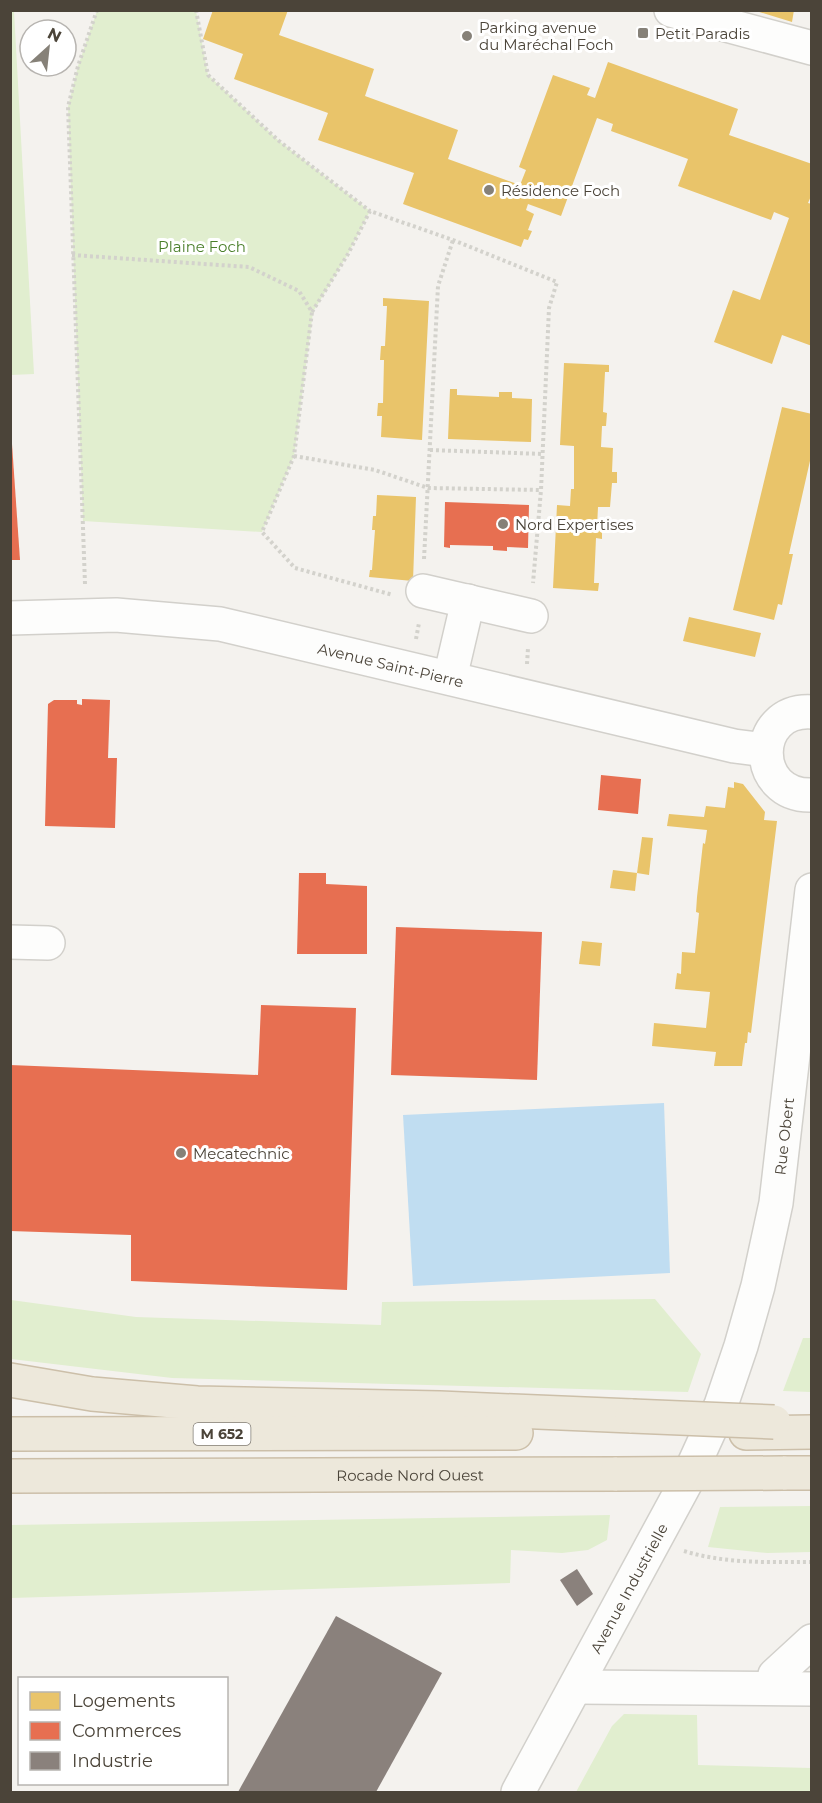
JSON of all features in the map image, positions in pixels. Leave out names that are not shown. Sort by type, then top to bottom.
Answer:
[{"type":"highway","points":[[10,1380],[92,1394],[197,1403],[440,1408],[632,1425],[795,1428]]},
{"type":"highway","name":"M 652","points":[[10,1434],[632,1425]]},
{"type":"highway","name":"Rocade Nord Ouest","points":[[10,1476],[797,1473]]},
{"type":"street","points":[[671,10],[807,48]]},
{"type":"street","points":[[422,597],[468,601],[531,616]]},
{"type":"street","points":[[450,678],[468,601]]},
{"type":"street","name":"Avenue Saint-Pierre","points":[[10,618],[116,615],[220,624],[723,744],[765,750]]},
{"type":"street","points":[[812,712],[791,714],[778,723],[769,735],[765,750],[767,765],[779,784],[791,792],[812,795]]},
{"type":"street","name":"Rue Obert","points":[[731,1378],[750,1315],[773,1222],[812,890]]},
{"type":"street","points":[[10,942],[48,943]]},
{"type":"street","name":"Avenue Industrielle","points":[[518,1792],[685,1484],[710,1431],[731,1378]]},
{"type":"street","points":[[777,1688],[775,1675],[812,1641]]},
{"type":"street","points":[[576,1687],[812,1689]]},
{"type":"path","points":[[86,615],[68,106],[78,66],[97,10]]},
{"type":"path","points":[[196,10],[208,75],[279,141],[370,211],[453,240],[557,282],[549,308],[541,490],[526,671]]},
{"type":"path","points":[[370,211],[348,254],[312,312],[294,456],[262,532],[295,567],[422,597]]},
{"type":"path","points":[[415,643],[422,597],[438,286],[453,240]]},
{"type":"path","points":[[72,255],[249,267],[299,291],[312,312]]},
{"type":"path","points":[[430,450],[543,454]]},
{"type":"path","points":[[294,456],[375,470],[428,488],[541,490]]},
{"type":"path","points":[[653,1542],[701,1556],[746,1563],[812,1562]]},
{"type":"green space","points":[[10,11],[14,11],[34,374],[11,375]]},
{"type":"green space","name":"Plaine Foch","points":[[97,11],[196,11],[208,75],[279,141],[370,211],[348,254],[313,312],[294,456],[262,532],[83,521],[68,107],[75,78],[78,78],[78,66]]},
{"type":"green space","points":[[655,1299],[701,1354],[688,1392],[172,1378],[11,1359],[11,1300],[136,1317],[381,1325],[382,1302]]},
{"type":"green space","points":[[803,1338],[811,1338],[811,1392],[783,1391]]},
{"type":"green space","points":[[811,1506],[811,1552],[767,1553],[708,1547],[720,1507]]},
{"type":"green space","points":[[610,1515],[607,1540],[588,1550],[562,1553],[511,1550],[510,1583],[11,1598],[11,1525]]},
{"type":"green space","points":[[624,1714],[697,1715],[698,1765],[811,1768],[811,1792],[576,1792],[612,1726]]},
{"type":"water","points":[[664,1103],[670,1273],[413,1286],[403,1115]]},
{"type":"building: Logements","name":"Résidence Foch","points":[[213,10],[288,10],[279,35],[374,69],[365,96],[458,130],[448,159],[520,185],[526,170],[519,167],[553,75],[590,88],[587,95],[595,98],[608,62],[738,109],[729,135],[812,164],[812,194],[808,203],[812,204],[812,346],[782,335],[772,364],[714,342],[733,290],[760,300],[789,218],[774,212],[771,220],[678,186],[688,159],[611,131],[613,124],[597,118],[561,216],[528,204],[526,210],[534,214],[528,230],[532,231],[528,240],[524,239],[521,247],[403,204],[414,173],[318,140],[328,113],[234,79],[243,54],[203,39]]},
{"type":"building: Logements","points":[[753,10],[794,10],[792,22]]},
{"type":"building: Logements","points":[[383,298],[429,301],[422,440],[381,437],[382,416],[377,416],[378,403],[383,403],[384,360],[380,360],[381,346],[385,346],[387,306],[383,306]]},
{"type":"building: Logements","points":[[564,363],[609,365],[609,372],[605,372],[603,412],[607,413],[606,426],[602,426],[601,447],[613,448],[612,472],[617,472],[617,483],[612,483],[610,507],[598,507],[597,527],[602,528],[602,539],[596,538],[594,583],[599,583],[598,591],[553,588],[557,505],[570,506],[571,489],[574,489],[574,446],[560,445]]},
{"type":"building: Logements","points":[[450,389],[457,389],[457,395],[499,397],[499,392],[512,392],[512,398],[532,399],[531,442],[448,439]]},
{"type":"building: Logements","points":[[782,407],[812,414],[812,452],[789,554],[793,554],[782,605],[778,604],[774,620],[733,610]]},
{"type":"building: Logements","points":[[377,495],[416,497],[413,581],[369,577],[370,570],[372,570],[375,530],[372,530],[373,516],[376,516]]},
{"type":"building: Logements","points":[[689,617],[761,633],[755,657],[683,641]]},
{"type":"building: Logements","points":[[734,782],[743,784],[765,812],[764,820],[777,821],[751,1033],[748,1032],[742,1066],[714,1066],[716,1052],[652,1046],[654,1023],[706,1028],[710,992],[675,989],[677,973],[681,974],[682,952],[695,953],[699,913],[696,912],[697,897],[703,843],[705,844],[707,830],[667,826],[669,814],[704,817],[706,806],[725,808],[728,787],[734,788]]},
{"type":"building: Logements","points":[[642,837],[653,838],[649,875],[637,873]]},
{"type":"building: Logements","points":[[613,870],[637,873],[635,891],[610,888]]},
{"type":"building: Logements","points":[[582,941],[602,943],[600,966],[579,964]]},
{"type":"building: Commerces","points":[[10,444],[12,444],[20,560],[10,560]]},
{"type":"building: Commerces","points":[[445,502],[529,505],[528,548],[507,547],[507,551],[493,550],[493,546],[450,545],[450,548],[444,547]]},
{"type":"building: Commerces","points":[[82,699],[110,700],[108,758],[117,758],[115,828],[45,826],[48,704],[54,700],[77,700],[77,704],[82,705]]},
{"type":"building: Commerces","points":[[601,775],[641,779],[638,814],[598,810]]},
{"type":"building: Commerces","points":[[299,873],[326,873],[326,884],[367,886],[367,954],[297,954]]},
{"type":"building: Commerces","points":[[396,927],[542,932],[537,1080],[391,1075]]},
{"type":"building: Commerces","name":"Mecatechnic","points":[[261,1005],[356,1008],[347,1290],[131,1281],[131,1235],[10,1231],[10,1065],[258,1075]]},
{"type":"building: Industrie","points":[[577,1569],[593,1594],[577,1606],[560,1580]]},
{"type":"building: Industrie","points":[[336,1616],[442,1673],[376,1792],[238,1792]]},
{"type":"place","name":"Petit Paradis","points":[[643,33]]},
{"type":"place","name":"Parking avenue du Maréchal Foch","points":[[467,36]]},
{"type":"place","name":"Résidence Foch","points":[[489,190]]},
{"type":"place","name":"Nord Expertises","points":[[503,524]]},
{"type":"place","name":"Mecatechnic","points":[[181,1153]]}]
